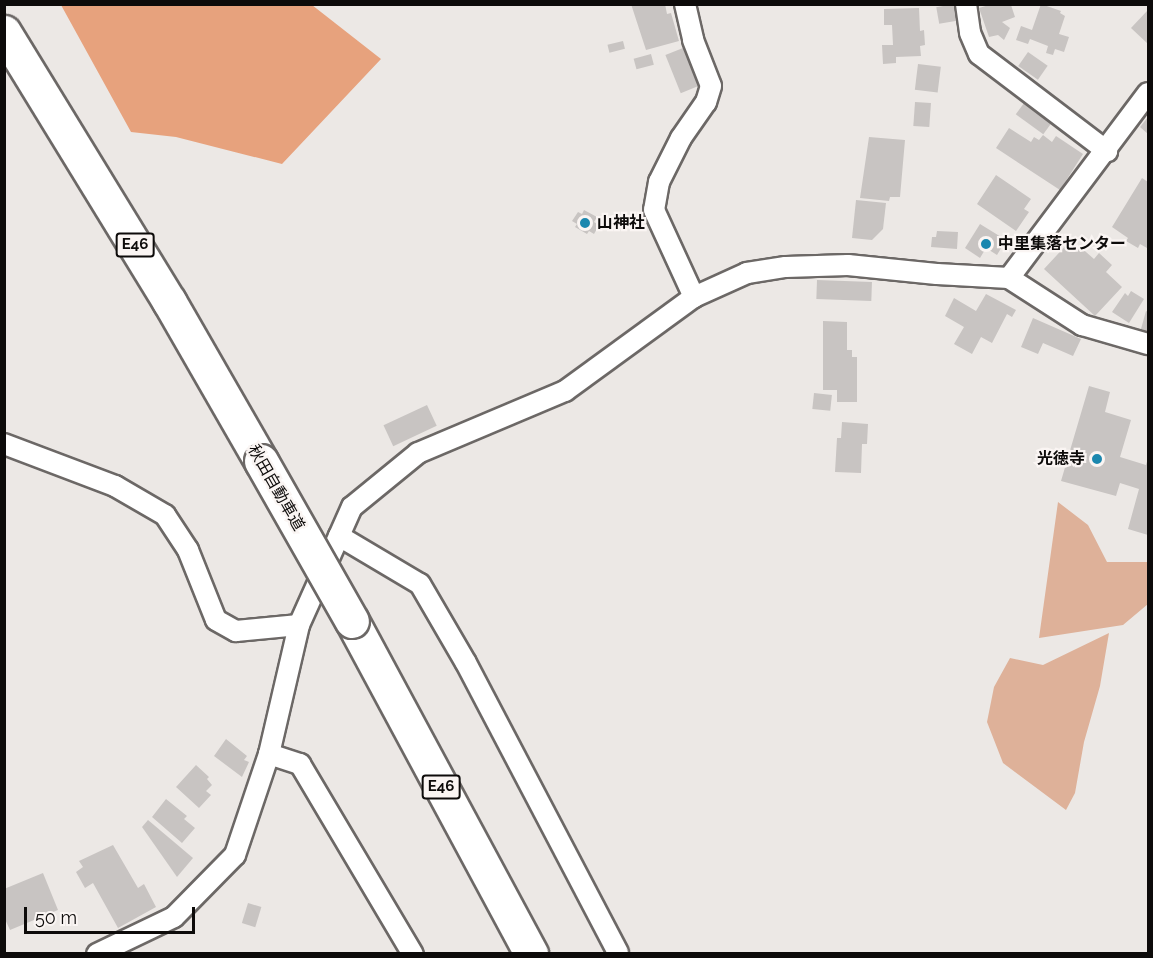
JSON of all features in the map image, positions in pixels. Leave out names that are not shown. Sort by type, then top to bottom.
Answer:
[{"type":"highway","name":"秋田自動車道","points":[[4,32],[169,301],[261,461],[352,621],[531,954]]},
{"type":"street","points":[[685,4],[693,40],[711,86],[706,102],[681,138],[659,182],[654,210],[694,297]]},
{"type":"street","points":[[966,4],[970,33],[980,54],[1107,151]]},
{"type":"street","points":[[1010,278],[1149,93]]},
{"type":"street","points":[[97,954],[174,917],[235,855],[269,754],[299,625],[352,507],[418,453],[565,391],[694,297],[747,273],[786,267],[848,265],[937,274],[1010,278],[1082,325],[1149,344]]},
{"type":"street","points":[[4,444],[115,486],[165,515],[188,550],[216,620],[236,631],[299,625]]},
{"type":"street","points":[[339,536],[420,584],[466,663],[618,953]]},
{"type":"street","points":[[269,754],[300,764],[413,954]]},
{"type":"shaded area","points":[[61,5],[312,5],[381,59],[282,164],[176,137],[131,132]]},
{"type":"shaded area","points":[[1058,502],[1088,525],[1107,562],[1148,562],[1148,604],[1123,625],[1039,638]]},
{"type":"shaded area","points":[[1109,633],[1100,686],[1084,742],[1075,793],[1066,810],[1003,763],[987,722],[994,687],[1010,658],[1043,665]]},
{"type":"building","points":[[631,4],[665,4],[667,14],[671,13],[679,41],[646,50]]},
{"type":"building","points":[[954,4],[957,21],[939,24],[936,7]]},
{"type":"building","points":[[1041,4],[1061,11],[1060,13],[1065,16],[1059,34],[1069,37],[1064,52],[1055,49],[1053,55],[1046,53],[1048,46],[1030,39],[1028,44],[1016,40],[1021,26],[1032,30]]},
{"type":"building","points":[[989,5],[1011,5],[1015,17],[1002,22],[1010,28],[1004,40],[998,35],[989,37],[979,8]]},
{"type":"building","points":[[919,8],[920,31],[924,30],[925,45],[920,46],[921,56],[896,57],[896,63],[883,64],[882,45],[893,45],[892,25],[884,25],[884,9]]},
{"type":"building","points":[[1147,11],[1148,13],[1148,44],[1131,28]]},
{"type":"building","points":[[623,41],[625,49],[609,53],[607,45]]},
{"type":"building","points":[[683,48],[698,86],[681,93],[665,55]]},
{"type":"building","points":[[1028,52],[1048,66],[1038,80],[1018,66]]},
{"type":"building","points":[[651,54],[654,65],[636,69],[634,59]]},
{"type":"building","points":[[918,64],[941,67],[938,93],[915,90]]},
{"type":"building","points":[[915,102],[931,103],[929,127],[913,126]]},
{"type":"building","points":[[1024,103],[1052,123],[1043,134],[1016,114]]},
{"type":"building","points":[[1148,117],[1148,134],[1140,127]]},
{"type":"building","points":[[1009,128],[1031,142],[1034,137],[1039,140],[1043,135],[1052,142],[1056,136],[1083,154],[1060,190],[996,148]]},
{"type":"building","points":[[869,137],[905,140],[900,197],[890,197],[889,201],[860,198]]},
{"type":"building","points":[[996,175],[1031,199],[1024,209],[1029,212],[1016,231],[977,204]]},
{"type":"building","points":[[1142,178],[1148,182],[1147,248],[1140,244],[1138,248],[1126,241],[1128,238],[1112,227]]},
{"type":"building","points":[[856,200],[886,203],[883,229],[872,240],[852,238]]},
{"type":"building","name":"山神社","points":[[584,210],[597,217],[594,222],[599,225],[594,234],[589,231],[587,234],[575,227],[577,224],[572,221],[578,212],[582,214]]},
{"type":"building","name":"中里集落センター","points":[[980,224],[1006,240],[997,255],[986,248],[980,258],[965,248]]},
{"type":"building","points":[[937,231],[958,232],[957,249],[931,247],[932,237],[936,237]]},
{"type":"building","points":[[1069,242],[1075,248],[1078,245],[1094,259],[1099,253],[1112,265],[1106,272],[1122,287],[1095,316],[1044,269]]},
{"type":"building","points":[[817,280],[872,282],[871,301],[816,299]]},
{"type":"building","points":[[1131,291],[1144,299],[1129,323],[1112,312],[1125,293],[1128,296]]},
{"type":"building","points":[[986,294],[1016,310],[1012,317],[1007,314],[992,343],[981,337],[972,354],[954,344],[964,327],[945,316],[954,298],[976,311]]},
{"type":"building","points":[[1146,311],[1148,312],[1148,332],[1141,329]]},
{"type":"building","points":[[1033,318],[1081,339],[1073,356],[1043,343],[1038,354],[1021,347]]},
{"type":"building","points":[[823,321],[847,322],[847,350],[852,350],[852,357],[857,357],[857,402],[837,402],[837,390],[823,390]]},
{"type":"building","name":"光徳寺","points":[[1089,386],[1110,392],[1105,412],[1131,420],[1120,457],[1146,465],[1148,458],[1148,535],[1128,529],[1139,489],[1120,483],[1116,496],[1061,481]]},
{"type":"building","points":[[814,393],[832,395],[830,411],[812,409]]},
{"type":"building","points":[[427,405],[437,426],[393,446],[383,425]]},
{"type":"building","points":[[842,422],[868,424],[867,444],[862,444],[861,473],[835,472],[837,438],[841,438]]},
{"type":"building","points":[[226,739],[247,756],[244,760],[249,762],[242,777],[214,756]]},
{"type":"building","points":[[196,765],[209,777],[207,779],[212,785],[206,791],[211,795],[199,808],[176,787]]},
{"type":"building","points":[[166,799],[187,816],[184,819],[195,828],[182,843],[152,817]]},
{"type":"building","points":[[148,820],[193,858],[177,877],[142,827]]},
{"type":"building","points":[[113,845],[138,888],[144,884],[156,907],[118,928],[93,883],[85,888],[76,872],[83,867],[79,861]]},
{"type":"building","points":[[43,873],[58,910],[10,930],[4,917],[4,889]]},
{"type":"building","points":[[248,903],[261,907],[255,927],[242,923]]},
{"type":"place","name":"山神社","points":[[585,223]]},
{"type":"place","name":"中里集落センター","points":[[986,244]]},
{"type":"place","name":"光徳寺","points":[[1097,459]]}]
